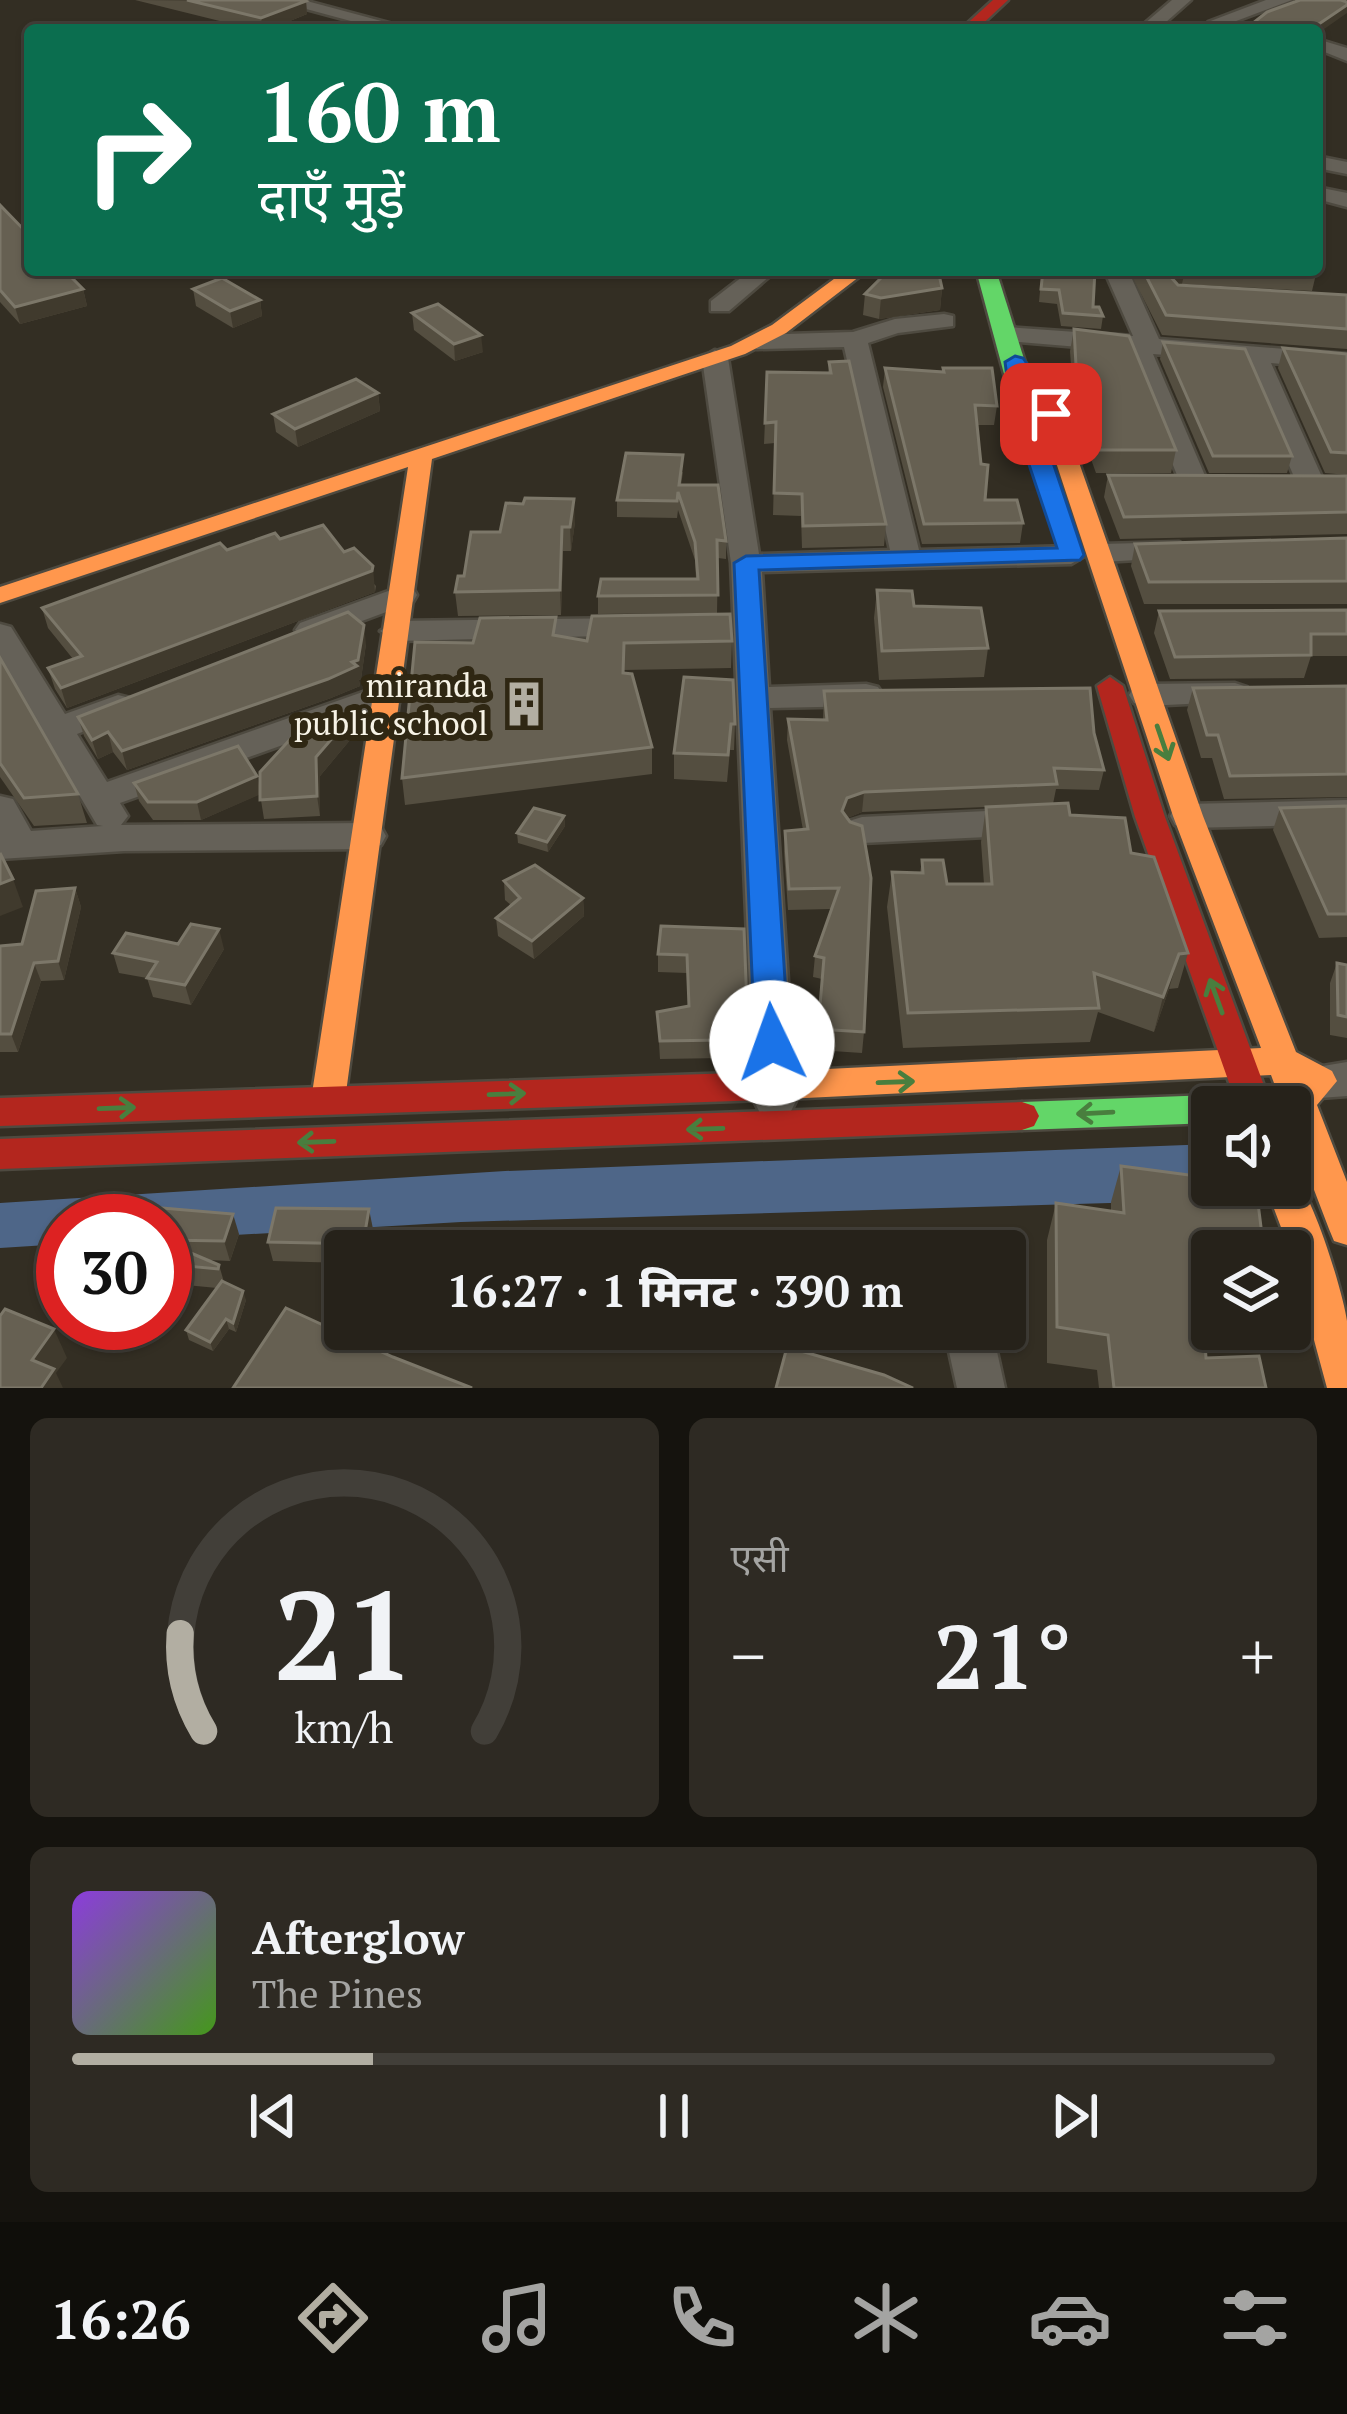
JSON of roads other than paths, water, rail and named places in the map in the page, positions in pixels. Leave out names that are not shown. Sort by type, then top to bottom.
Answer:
[{"type":"street","points":[[282,0],[381,24]]},
{"type":"street","points":[[974,24],[1001,0]]},
{"type":"street","points":[[1153,24],[1182,0]]},
{"type":"street","points":[[1217,22],[1283,0]]},
{"type":"street","points":[[1330,164],[1347,151]]},
{"type":"street","points":[[720,306],[758,276]]},
{"type":"street","points":[[0,595],[758,342],[850,276]]},
{"type":"street","points":[[988,276],[1015,362],[1023,414],[1083,562],[1118,620],[1188,816],[1311,1081],[1347,1388]]},
{"type":"street","points":[[1118,276],[1195,485]]},
{"type":"street","points":[[758,342],[855,339],[896,326],[944,321]]},
{"type":"street","points":[[1007,334],[1142,343],[1195,339],[1254,353],[1337,361],[1347,392]]},
{"type":"street","points":[[855,339],[906,556]]},
{"type":"street","points":[[1254,353],[1300,486],[1347,486]]},
{"type":"street","points":[[715,358],[746,563],[736,626],[754,698],[777,1127]]},
{"type":"street","points":[[1015,362],[1051,414],[1088,486],[1083,562]]},
{"type":"street","points":[[328,1100],[421,458]]},
{"type":"street","points":[[746,563],[906,556],[1083,562],[1214,550]]},
{"type":"street","points":[[273,645],[402,595]]},
{"type":"street","points":[[1118,620],[1164,619]]},
{"type":"street","points":[[396,631],[677,627]]},
{"type":"street","points":[[0,634],[124,838]]},
{"type":"street","points":[[1098,654],[1099,689],[1249,1086]]},
{"type":"street","points":[[1146,694],[1258,693]]},
{"type":"street","points":[[754,698],[897,694]]},
{"type":"street","points":[[99,798],[386,695]]},
{"type":"street","points":[[58,729],[144,696]]},
{"type":"street","points":[[0,808],[10,846],[124,838],[368,836]]},
{"type":"street","points":[[1188,816],[1347,812]]},
{"type":"street","points":[[1106,819],[1150,817]]},
{"type":"street","points":[[862,830],[1062,821]]},
{"type":"street","points":[[0,1112],[775,1086],[1240,1063],[1311,1081]]},
{"type":"street","points":[[0,1154],[1191,1110]]},
{"type":"street","points":[[1302,1206],[1333,1240]]},
{"type":"street","points":[[973,1350],[981,1388]]},
{"type":"water","points":[[1191,1145],[1191,1201],[461,1222],[192,1237],[192,1194],[142,1194],[505,1171]]},
{"type":"water","points":[[36,1201],[36,1246],[0,1248],[0,1203]]},
{"type":"place","name":"miranda public school","points":[[524,704]]}]
